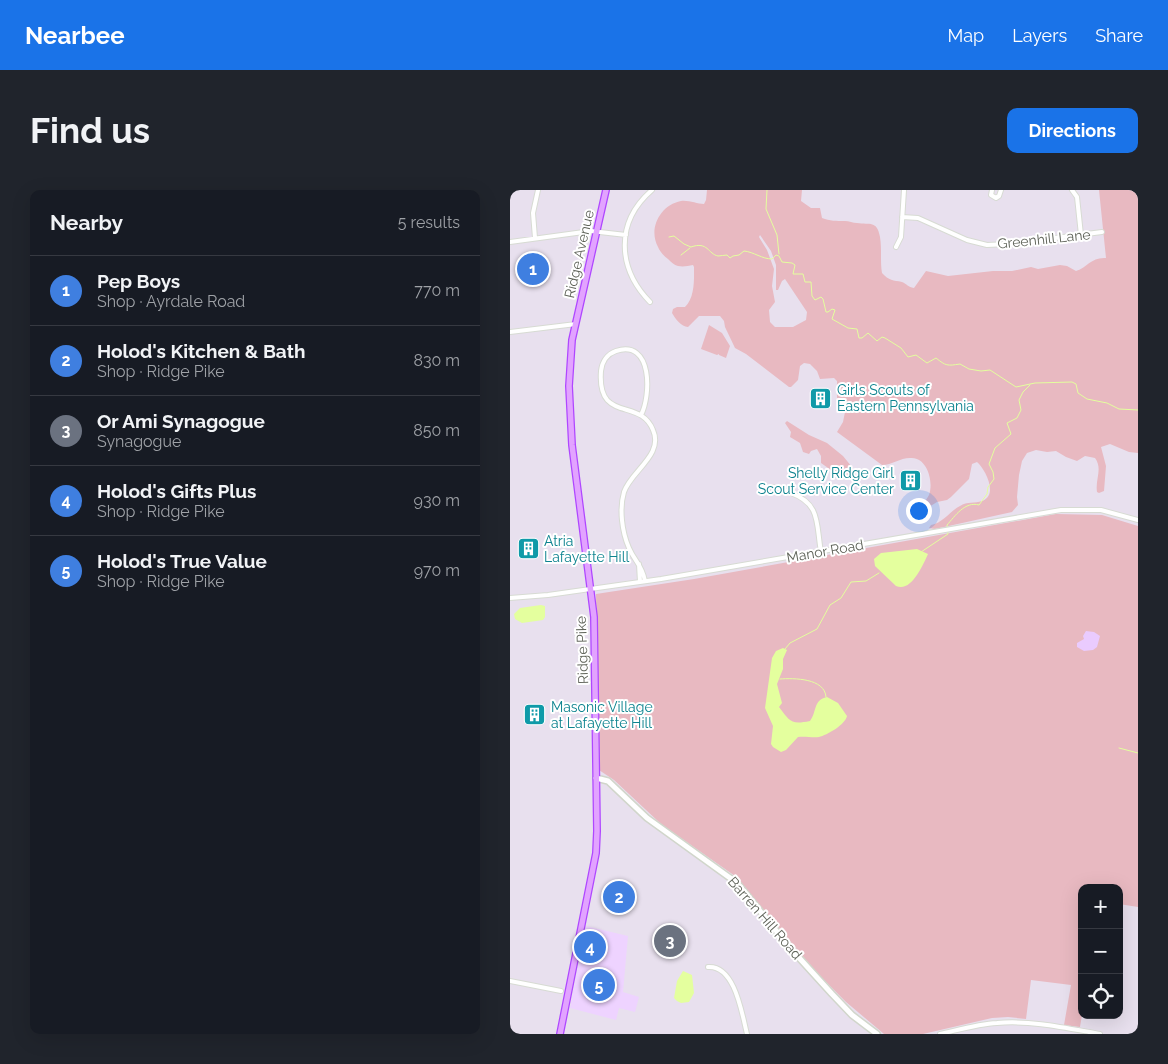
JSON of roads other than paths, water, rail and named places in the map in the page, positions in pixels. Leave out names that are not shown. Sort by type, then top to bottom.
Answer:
[{"type":"main road","name":"Ridge Avenue","points":[[576,324],[606,190]]},
{"type":"main road","name":"Ridge Pike","points":[[560,1034],[596,853],[594,625],[572,445],[569,386],[570,356],[576,324]]},
{"type":"street","points":[[535,238],[533,213],[538,190]]},
{"type":"street","points":[[650,302],[639,290],[630,275],[625,254],[626,235],[630,221],[636,208],[652,190]]},
{"type":"street","points":[[896,247],[901,237],[904,190]]},
{"type":"street","points":[[992,190],[991,195],[996,198],[1001,190]]},
{"type":"street","points":[[1072,190],[1077,198],[1081,235]]},
{"type":"street","name":"Greenhill Lane","points":[[902,217],[918,218],[967,240],[987,245],[1102,232]]},
{"type":"street","points":[[510,242],[596,231],[626,235]]},
{"type":"street","points":[[510,332],[576,324]]},
{"type":"street","points":[[641,415],[647,399],[645,364],[642,358],[634,352],[616,351],[608,357],[602,366],[603,393],[612,404],[641,415],[647,420],[653,430],[655,443],[646,462],[628,484],[621,508],[628,545],[643,570],[643,582]]},
{"type":"street","points":[[772,488],[780,488],[799,496],[811,505],[815,515],[821,552]]},
{"type":"street","name":"Manor Road","points":[[510,598],[531,597],[643,582],[1061,510],[1101,510],[1138,520]]},
{"type":"street","name":"Barren Hill Road","points":[[596,778],[608,781],[647,818],[737,883],[792,950],[832,994],[852,1014],[877,1034]]},
{"type":"street","points":[[708,968],[714,967],[721,970],[729,979],[736,992],[747,1034]]},
{"type":"street","points":[[510,981],[561,991]]},
{"type":"street","points":[[940,1034],[1007,1022],[1048,1025],[1100,1034]]},
{"type":"waterway","points":[[767,190],[766,209],[777,235],[779,254]]},
{"type":"waterway","points":[[669,237],[674,236],[691,247],[704,247],[718,256],[727,255],[730,258],[744,251],[768,259],[772,259],[776,255],[779,256],[782,262],[795,265],[793,274],[803,274],[805,282],[811,282],[812,296],[815,300],[821,297],[823,299],[826,312],[832,309],[835,310],[832,319],[848,328],[857,329],[859,338],[868,333],[877,341],[882,337],[885,338],[901,348],[908,357],[916,355],[927,363],[936,358],[947,365],[960,364],[969,369],[990,370],[1016,387],[1035,383],[1072,382],[1076,384],[1078,393],[1087,399],[1107,403],[1119,409],[1138,410]]},
{"type":"waterway","points":[[681,255],[690,248]]},
{"type":"waterway","points":[[921,552],[948,534],[947,525],[961,510],[969,505],[979,505],[987,494],[988,487],[994,479],[989,464],[995,448],[1011,434],[1007,423],[1017,418],[1021,410],[1019,400],[1023,392],[1030,385]]},
{"type":"waterway","points":[[785,649],[790,643],[817,629],[830,605],[841,598],[851,582],[866,581],[879,573]]},
{"type":"waterway","points":[[780,679],[808,680],[820,686],[826,697]]},
{"type":"waterway","points":[[1119,748],[1138,753]]},
{"type":"place","name":"Pep Boys","points":[[533,269]]},
{"type":"place","name":"Girls Scouts of Eastern Pennsylvania","points":[[821,398]]},
{"type":"place","name":"Shelly Ridge Girl Scout Service Center","points":[[910,481]]},
{"type":"place","name":"Atria Lafayette Hill","points":[[528,549]]},
{"type":"place","name":"Masonic Village at Lafayette Hill","points":[[535,715]]},
{"type":"place","name":"Holod's Kitchen & Bath","points":[[619,897]]},
{"type":"place","name":"Or Ami Synagogue","points":[[670,941]]},
{"type":"place","name":"Holod's Gifts Plus","points":[[590,947]]},
{"type":"place","name":"Holod's True Value","points":[[599,985]]}]
